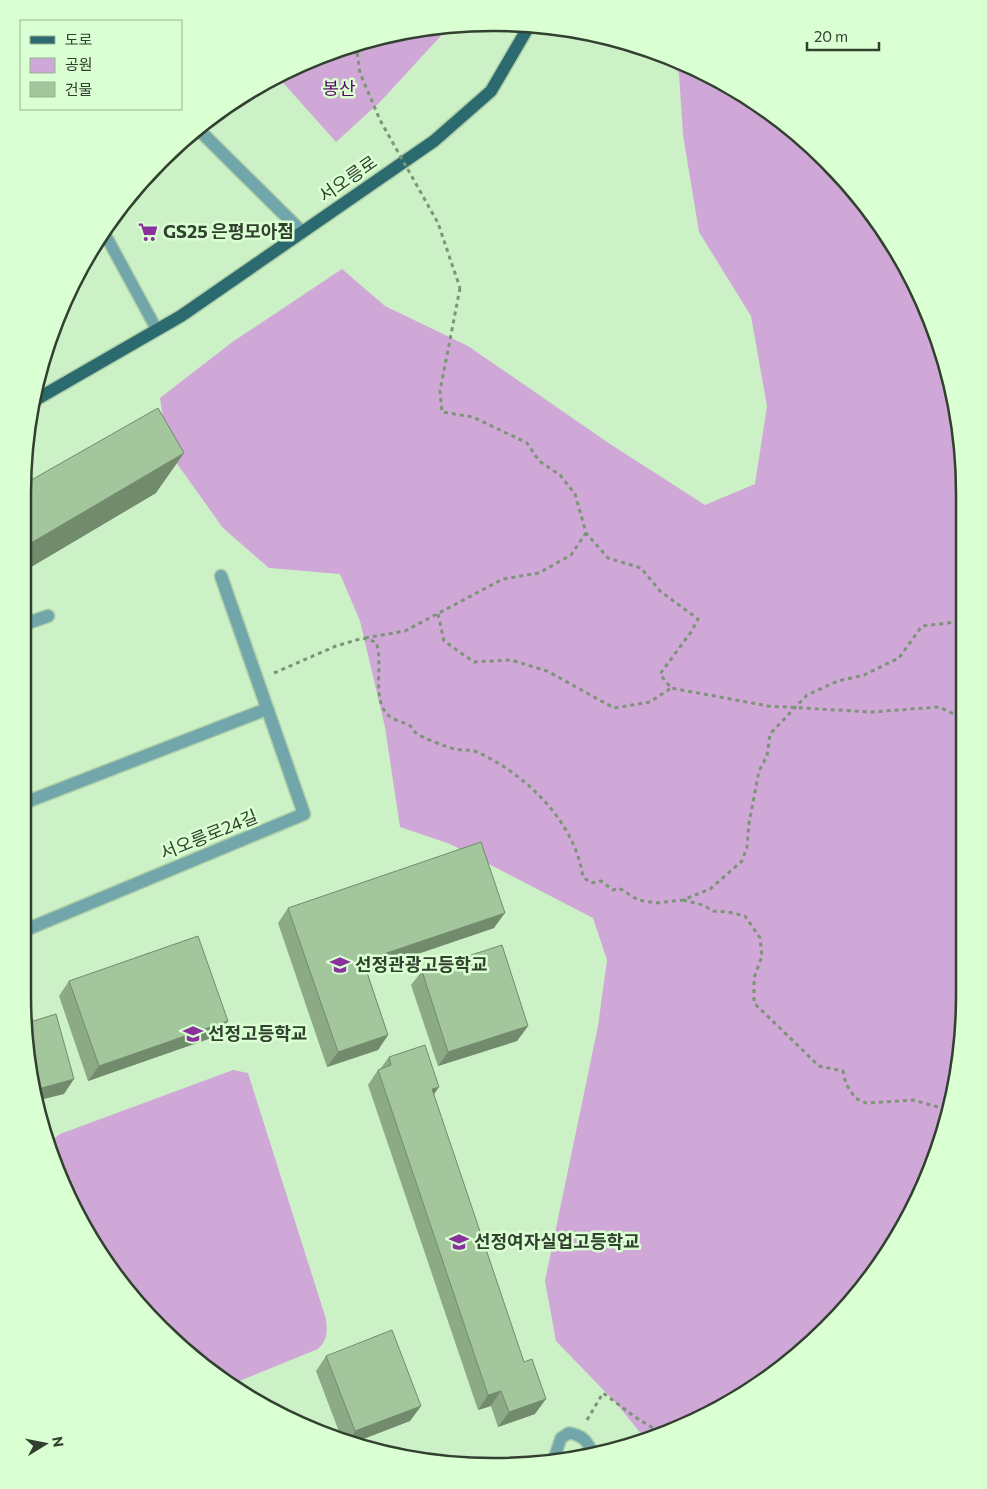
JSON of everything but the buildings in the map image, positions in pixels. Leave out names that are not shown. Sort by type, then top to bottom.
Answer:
[{"type":"main road","name":"서오릉로","points":[[42,396],[181,316],[434,141],[491,91],[525,32]]},
{"type":"street","points":[[203,135],[302,232]]},
{"type":"street","name":"서오릉로24길","points":[[31,928],[304,814],[220,576]]},
{"type":"street","points":[[31,622],[48,616]]},
{"type":"street","points":[[31,799],[267,709]]},
{"type":"lane","points":[[108,239],[156,330]]},
{"type":"lane","points":[[556,1454],[561,1438],[569,1433],[579,1434],[588,1442],[591,1447]]},
{"type":"path","points":[[357,52],[360,73],[380,120],[438,223],[460,288],[440,391],[442,412],[473,417],[527,443],[539,461],[560,475],[576,494],[586,533],[608,558],[641,568],[660,591],[698,619],[691,632],[660,674],[671,688],[768,706],[871,712],[939,707],[956,715]]},
{"type":"path","points":[[257,680],[336,646],[363,638],[405,631],[503,579],[539,573],[571,555],[586,533]]},
{"type":"path","points":[[438,614],[444,641],[474,662],[511,660],[548,671],[614,708],[650,702],[671,688]]},
{"type":"path","points":[[363,638],[376,642],[380,654],[378,684],[382,705],[388,715],[410,726],[416,733],[439,743],[455,749],[475,751],[496,760],[554,811],[575,847],[581,862],[583,877],[591,883],[601,882],[613,890],[619,888],[638,900],[656,903],[683,900],[710,889],[742,860],[747,847],[758,771],[766,756],[770,734],[795,707],[807,696],[838,681],[864,675],[898,658],[922,626],[956,622]]},
{"type":"path","points":[[683,900],[702,905],[713,912],[728,912],[745,916],[760,938],[762,956],[754,978],[754,1003],[819,1066],[843,1070],[846,1084],[855,1098],[866,1103],[913,1100],[942,1107]]},
{"type":"path","points":[[579,1434],[603,1393],[635,1418],[654,1429]]},
{"type":"green space","name":"봉산","points":[[443,34],[380,102],[336,142],[283,82],[317,66],[374,47]]},
{"type":"green space","points":[[672,67],[725,93],[750,109],[798,146],[841,189],[860,212],[894,262],[921,317],[940,374],[952,433],[956,494],[956,996],[952,1056],[947,1086],[931,1144],[921,1172],[894,1227],[860,1277],[841,1300],[798,1343],[750,1380],[698,1410],[641,1433],[616,1403],[556,1341],[545,1281],[598,1026],[607,960],[593,918],[450,844],[400,827],[385,727],[360,621],[340,574],[269,568],[223,528],[168,451],[160,398],[231,343],[342,269],[385,306],[468,346],[610,444],[705,505],[755,484],[767,406],[751,316],[699,232],[683,135],[679,73]]},
{"type":"green space","points":[[233,1070],[248,1073],[326,1319],[326,1335],[321,1346],[318,1349],[239,1381],[212,1362],[189,1343],[146,1300],[109,1252],[93,1227],[66,1172],[55,1139],[60,1134]]},
{"type":"place","name":"GS25 은평모아점","points":[[148,232]]},
{"type":"place","name":"선정관광고등학교","points":[[340,965]]},
{"type":"place","name":"선정고등학교","points":[[193,1034]]},
{"type":"place","name":"선정여자실업고등학교","points":[[459,1242]]}]
